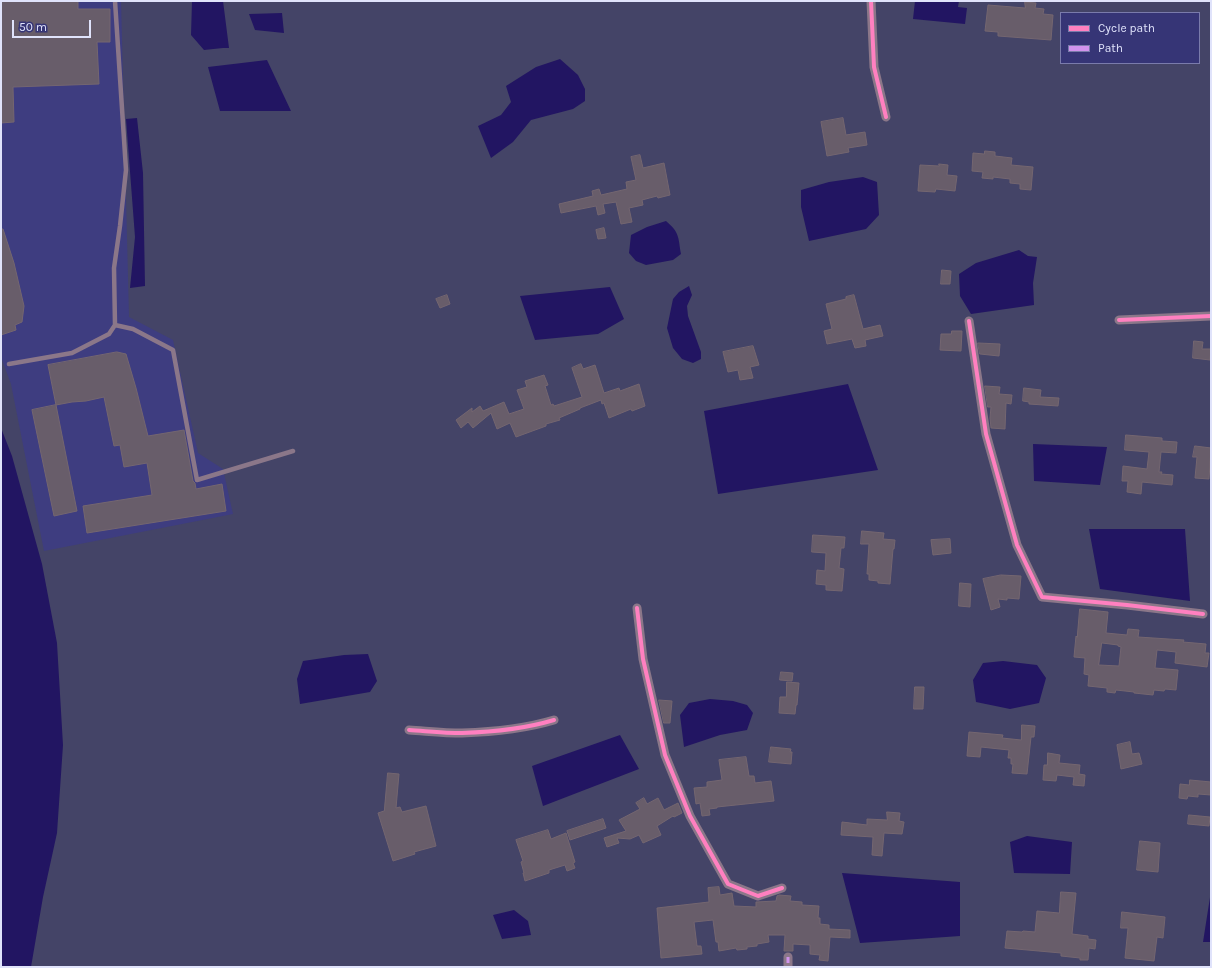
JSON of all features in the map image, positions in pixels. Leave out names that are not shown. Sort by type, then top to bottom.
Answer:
[{"type":"street","points":[[871,1],[874,67],[886,117]]},
{"type":"street","points":[[1119,320],[1211,316]]},
{"type":"street","points":[[969,321],[986,434],[1017,546],[1042,597],[1203,614]]},
{"type":"street","points":[[637,608],[643,659],[665,755],[690,816],[728,884],[758,896],[782,888]]},
{"type":"street","points":[[408,730],[461,733],[535,726],[554,720]]},
{"type":"street","points":[[788,957],[788,967]]},
{"type":"lane","points":[[10,364],[72,353],[109,334],[115,325],[114,268],[126,170],[115,1]]},
{"type":"lane","points":[[115,325],[133,329],[173,350],[197,480],[292,451]]},
{"type":"shaded area","points":[[1,1],[121,1],[129,317],[173,340],[198,453],[223,469],[233,514],[44,551],[11,384],[1,357]]},
{"type":"shaded area","points":[[192,1],[223,1],[229,48],[204,50],[191,35]]},
{"type":"shaded area","points":[[915,1],[959,1],[958,7],[967,8],[965,24],[913,19]]},
{"type":"shaded area","points":[[282,13],[284,33],[255,30],[249,14]]},
{"type":"shaded area","points":[[560,59],[578,75],[585,89],[585,101],[573,109],[531,120],[513,142],[491,158],[478,126],[501,115],[511,102],[506,86],[536,67]]},
{"type":"shaded area","points":[[267,60],[291,111],[220,111],[208,67]]},
{"type":"shaded area","points":[[137,118],[143,173],[145,286],[130,288],[135,237],[126,119]]},
{"type":"shaded area","points":[[863,177],[877,182],[879,215],[866,229],[809,241],[801,207],[801,190],[829,182]]},
{"type":"shaded area","points":[[666,221],[676,232],[679,239],[681,254],[673,260],[646,265],[636,261],[629,253],[631,235],[647,227]]},
{"type":"shaded area","points":[[1019,250],[1028,256],[1037,257],[1033,283],[1034,305],[971,314],[960,296],[959,274],[976,263]]},
{"type":"shaded area","points":[[689,286],[692,295],[687,306],[688,316],[701,352],[701,359],[693,363],[682,359],[673,348],[667,328],[673,299],[679,292]]},
{"type":"shaded area","points":[[610,287],[624,319],[598,334],[535,340],[520,296]]},
{"type":"shaded area","points":[[848,384],[878,470],[718,494],[704,411]]},
{"type":"shaded area","points":[[1,428],[12,456],[42,564],[57,643],[63,745],[57,833],[43,897],[31,967],[1,967]]},
{"type":"shaded area","points":[[1033,444],[1107,447],[1100,485],[1034,481]]},
{"type":"shaded area","points":[[1089,529],[1185,529],[1190,601],[1100,589]]},
{"type":"shaded area","points":[[368,654],[377,681],[370,692],[300,704],[297,679],[303,661],[344,655]]},
{"type":"shaded area","points":[[1003,661],[1037,665],[1046,678],[1039,703],[1010,709],[976,702],[973,680],[983,663]]},
{"type":"shaded area","points":[[710,699],[733,701],[747,705],[753,713],[747,730],[720,735],[684,747],[680,715],[689,703]]},
{"type":"shaded area","points":[[620,735],[639,769],[543,806],[532,766]]},
{"type":"shaded area","points":[[1027,836],[1072,842],[1070,874],[1014,873],[1010,842]]},
{"type":"shaded area","points":[[842,873],[960,882],[960,936],[860,943]]},
{"type":"shaded area","points":[[1211,891],[1211,942],[1203,942]]},
{"type":"shaded area","points":[[514,910],[528,921],[531,935],[502,939],[493,915]]},
{"type":"building","points":[[1,1],[78,1],[78,9],[110,9],[110,42],[97,42],[99,84],[13,87],[14,122],[1,123]]},
{"type":"building","points":[[1025,2],[1036,3],[1035,8],[1044,9],[1043,14],[1053,15],[1051,40],[998,36],[998,32],[985,31],[988,5],[1025,8]]},
{"type":"building","points":[[843,118],[846,135],[865,132],[867,145],[848,148],[849,152],[827,156],[821,122]]},
{"type":"building","points":[[985,151],[995,152],[995,156],[1012,158],[1011,165],[1033,167],[1031,190],[1020,189],[1020,184],[1010,183],[1010,179],[993,177],[993,179],[982,178],[983,172],[972,171],[973,153],[984,154]]},
{"type":"building","points":[[640,155],[643,168],[664,163],[670,195],[658,198],[657,196],[642,200],[643,205],[629,208],[632,222],[621,224],[616,202],[603,204],[605,213],[598,215],[596,206],[561,213],[559,204],[593,196],[592,191],[599,189],[601,195],[627,189],[626,182],[636,180],[631,157]]},
{"type":"building","points":[[939,164],[948,165],[947,175],[957,176],[955,191],[936,189],[935,192],[918,191],[920,165],[939,166]]},
{"type":"building","points":[[604,228],[606,238],[598,239],[596,230]]},
{"type":"building","points":[[1,229],[3,229],[14,263],[24,306],[22,322],[15,325],[16,330],[1,335]]},
{"type":"building","points":[[942,270],[951,271],[950,284],[941,284]]},
{"type":"building","points":[[447,295],[450,304],[440,308],[436,299]]},
{"type":"building","points":[[854,295],[863,329],[880,325],[883,336],[865,340],[866,346],[855,348],[852,339],[827,344],[824,331],[832,329],[826,304],[846,299],[846,297]]},
{"type":"building","points":[[952,331],[962,331],[961,351],[940,350],[941,334],[951,334]]},
{"type":"building","points":[[1194,341],[1203,342],[1202,349],[1211,349],[1210,360],[1193,358]]},
{"type":"building","points":[[978,343],[1000,344],[999,356],[980,354]]},
{"type":"building","points":[[753,346],[759,365],[750,367],[753,378],[740,380],[738,370],[728,372],[723,352]]},
{"type":"building","points":[[117,352],[126,354],[148,436],[184,430],[193,481],[196,489],[222,484],[226,511],[87,533],[83,506],[152,495],[147,463],[124,467],[120,445],[114,446],[104,397],[56,405],[48,365]]},
{"type":"building","points":[[581,364],[583,369],[595,365],[604,393],[619,388],[620,391],[639,384],[645,406],[632,411],[631,409],[609,418],[604,403],[602,404],[601,400],[559,418],[560,420],[546,424],[546,426],[516,437],[510,423],[497,429],[491,413],[473,428],[468,422],[461,428],[456,420],[472,408],[472,412],[480,406],[483,411],[504,402],[509,414],[524,409],[517,390],[527,387],[525,381],[544,375],[548,385],[545,386],[551,405],[553,404],[554,406],[582,397],[572,368]]},
{"type":"building","points":[[985,386],[1000,387],[999,394],[1012,395],[1011,404],[1006,403],[1005,429],[991,428],[991,407],[988,407]]},
{"type":"building","points":[[1024,388],[1041,390],[1040,397],[1059,398],[1058,406],[1029,404],[1029,402],[1023,401]]},
{"type":"building","points":[[56,405],[77,511],[54,516],[32,410]]},
{"type":"building","points":[[1126,435],[1162,438],[1162,441],[1177,442],[1176,453],[1161,452],[1159,472],[1162,472],[1161,474],[1173,475],[1172,485],[1142,482],[1141,494],[1127,492],[1128,481],[1122,481],[1123,466],[1147,469],[1149,452],[1125,450]]},
{"type":"building","points":[[1195,446],[1211,448],[1209,479],[1195,478],[1197,457],[1193,457]]},
{"type":"building","points":[[862,531],[884,533],[883,539],[895,540],[890,584],[878,583],[878,581],[869,580],[869,574],[867,574],[869,544],[861,544]]},
{"type":"building","points":[[813,535],[845,537],[844,548],[841,548],[839,568],[844,569],[842,591],[826,590],[826,585],[816,584],[817,570],[825,571],[826,553],[812,552]]},
{"type":"building","points":[[950,539],[951,553],[933,555],[931,540]]},
{"type":"building","points":[[1001,575],[1021,576],[1019,599],[998,599],[1000,607],[991,610],[983,579]]},
{"type":"building","points":[[960,583],[971,584],[970,607],[959,606]]},
{"type":"building","points":[[1080,609],[1108,612],[1106,633],[1127,635],[1128,629],[1139,630],[1138,637],[1184,640],[1183,642],[1206,644],[1205,653],[1209,653],[1207,667],[1175,663],[1176,652],[1157,650],[1155,668],[1178,670],[1176,690],[1154,690],[1153,695],[1116,690],[1115,693],[1107,692],[1107,688],[1088,686],[1089,675],[1084,674],[1085,658],[1074,657],[1076,636],[1077,637]],"holes":[[[1102,643],[1118,645],[1121,647],[1119,666],[1099,665]]]},
{"type":"building","points":[[781,672],[793,673],[792,681],[780,680]]},
{"type":"building","points":[[787,682],[799,683],[795,714],[779,713],[780,697],[786,697]]},
{"type":"building","points":[[915,687],[924,687],[923,709],[914,709]]},
{"type":"building","points":[[659,700],[672,701],[670,723],[664,723]]},
{"type":"building","points":[[1022,725],[1035,726],[1034,737],[1031,737],[1027,774],[1012,773],[1013,764],[1011,764],[1011,758],[1008,758],[1009,750],[981,747],[980,757],[967,756],[969,732],[1003,735],[1002,738],[1021,740]]},
{"type":"building","points":[[1130,742],[1132,754],[1139,753],[1142,764],[1121,769],[1117,745]]},
{"type":"building","points":[[771,747],[791,749],[791,764],[769,762]]},
{"type":"building","points":[[1048,753],[1060,755],[1059,763],[1080,765],[1079,774],[1085,775],[1084,786],[1073,785],[1074,777],[1057,775],[1056,781],[1043,780],[1044,765],[1047,765]]},
{"type":"building","points":[[746,757],[749,776],[754,776],[755,783],[771,781],[774,801],[717,807],[709,809],[710,815],[702,816],[700,803],[696,804],[694,788],[707,787],[707,782],[722,780],[719,760]]},
{"type":"building","points":[[388,773],[399,774],[396,808],[400,807],[402,812],[426,806],[436,846],[414,852],[415,854],[393,861],[378,813],[384,811]]},
{"type":"building","points":[[1190,780],[1211,782],[1211,795],[1198,794],[1198,797],[1188,796],[1187,799],[1179,798],[1180,784],[1189,785]]},
{"type":"building","points":[[644,798],[647,804],[658,798],[664,810],[678,803],[682,813],[674,817],[673,816],[657,826],[661,835],[643,843],[639,835],[630,839],[617,838],[619,843],[607,847],[604,838],[626,831],[619,820],[640,809],[636,803]]},
{"type":"building","points":[[887,812],[900,813],[899,821],[904,822],[902,834],[884,833],[882,856],[872,855],[873,837],[841,835],[842,822],[867,825],[867,819],[887,820]]},
{"type":"building","points":[[1189,815],[1210,817],[1209,826],[1188,824]]},
{"type":"building","points":[[603,819],[606,828],[570,840],[567,831]]},
{"type":"building","points":[[548,830],[551,839],[566,833],[575,862],[573,863],[575,868],[567,871],[565,865],[549,870],[549,873],[525,881],[521,862],[523,861],[516,840]]},
{"type":"building","points":[[1140,841],[1160,843],[1158,872],[1137,870]]},
{"type":"building","points":[[719,887],[720,895],[732,893],[734,906],[756,907],[756,902],[776,901],[777,896],[779,895],[791,896],[790,901],[802,902],[802,905],[819,906],[818,918],[820,918],[820,924],[829,925],[829,929],[850,930],[850,938],[830,937],[828,961],[819,960],[820,955],[810,954],[810,945],[793,944],[793,951],[784,951],[785,935],[768,935],[769,942],[757,944],[757,946],[747,947],[747,949],[737,950],[736,948],[719,951],[718,942],[716,942],[713,920],[694,922],[697,946],[701,946],[702,954],[661,958],[657,908],[709,902],[708,888]]},
{"type":"building","points":[[1061,892],[1076,893],[1072,934],[1088,936],[1088,939],[1096,940],[1095,949],[1089,948],[1088,960],[1061,956],[1061,953],[1005,948],[1007,931],[1035,932],[1037,911],[1059,913]]},
{"type":"building","points":[[1122,912],[1165,917],[1163,938],[1157,937],[1154,961],[1125,958],[1128,928],[1121,928]]},
{"type":"marked path","points":[[788,957],[788,967]]},
{"type":"cycle path","points":[[871,1],[874,67],[886,117]]},
{"type":"cycle path","points":[[1119,320],[1211,316]]},
{"type":"cycle path","points":[[969,321],[986,434],[1017,545],[1042,597],[1203,614]]},
{"type":"cycle path","points":[[637,608],[643,659],[665,755],[690,816],[728,884],[758,896],[782,888]]},
{"type":"cycle path","points":[[409,730],[455,733],[485,732],[520,728],[554,720]]}]
